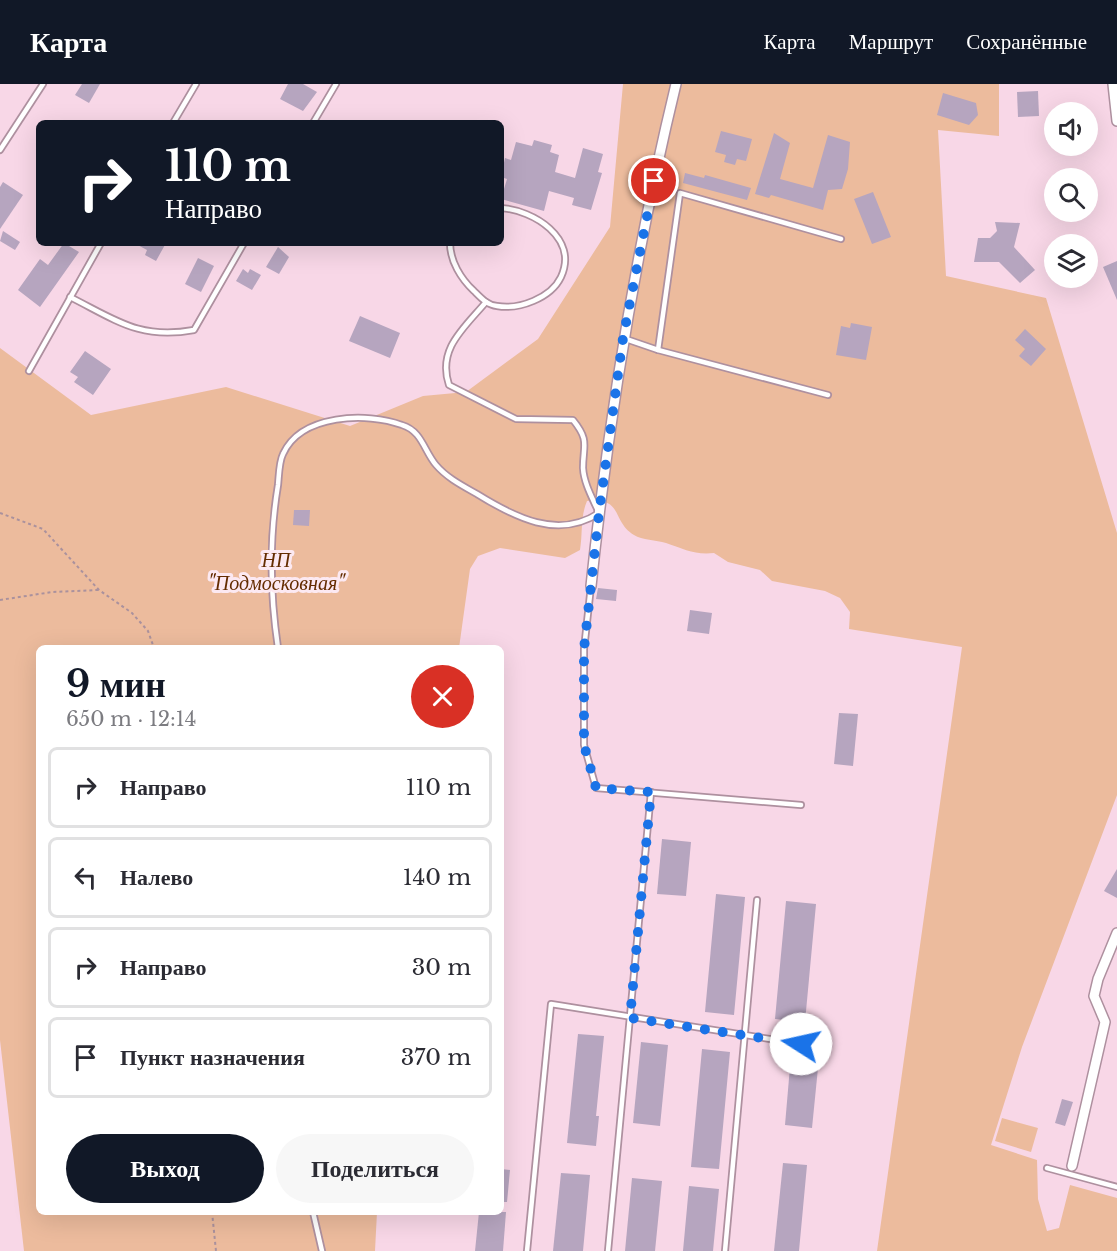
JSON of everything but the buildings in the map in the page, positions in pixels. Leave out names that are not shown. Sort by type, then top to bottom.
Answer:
[{"type":"street","points":[[591,586],[623,338],[650,199],[676,84]]},
{"type":"street","points":[[1113,84],[1117,121]]},
{"type":"street","points":[[1072,1166],[1105,1022],[1094,996],[1098,979],[1117,933]]},
{"type":"lane","points":[[0,150],[43,84]]},
{"type":"lane","points":[[175,120],[196,84]]},
{"type":"lane","points":[[315,120],[336,84]]},
{"type":"lane","points":[[658,350],[680,193],[841,239]]},
{"type":"lane","points":[[450,246],[451,257],[459,272],[486,302],[506,307],[529,303],[554,287],[564,268],[564,255],[555,233],[531,216],[504,209]]},
{"type":"lane","points":[[28,371],[100,246]]},
{"type":"lane","points":[[70,297],[136,330],[169,334],[194,330],[242,246]]},
{"type":"lane","points":[[278,645],[273,616],[271,553],[283,454],[296,437],[323,422],[356,419],[402,425],[415,431],[436,465],[454,481],[499,507],[530,521],[546,525],[572,525],[587,521],[599,513],[587,488],[583,469],[586,445],[582,431],[573,420],[516,419],[448,385],[444,372],[446,356],[456,338],[486,302]]},
{"type":"lane","points":[[623,338],[658,350],[828,395]]},
{"type":"lane","points":[[591,586],[584,649],[584,745],[596,788],[801,805]]},
{"type":"lane","points":[[608,1251],[651,792]]},
{"type":"lane","points":[[725,1251],[757,900]]},
{"type":"lane","points":[[527,1251],[551,1004],[820,1047]]},
{"type":"lane","points":[[1047,1168],[1117,1187]]},
{"type":"lane","points":[[314,1215],[322,1251]]},
{"type":"path","points":[[0,513],[43,530],[99,590],[132,613],[148,632],[153,645]]},
{"type":"path","points":[[0,600],[52,592],[99,590]]},
{"type":"path","points":[[212,1215],[216,1251]]},
{"type":"green space","name":"НП \"Подмосковная\"","points":[[623,84],[999,84],[999,136],[938,130],[946,276],[1046,298],[1117,533],[1117,795],[1022,1047],[991,1145],[1037,1160],[1038,1199],[1047,1231],[1059,1228],[1070,1185],[1117,1198],[1117,1251],[877,1251],[962,647],[849,629],[850,612],[840,598],[825,591],[772,581],[760,570],[728,562],[714,553],[695,552],[637,537],[622,523],[612,506],[599,501],[587,501],[582,519],[580,550],[565,558],[500,548],[478,556],[470,569],[459,645],[36,645],[36,1215],[377,1215],[375,1251],[24,1251],[0,1040],[0,348],[91,415],[226,387],[350,426],[423,396],[466,392],[538,339],[610,227]]},
{"type":"green space","points":[[1002,1118],[1038,1128],[1031,1152],[995,1141]]},
{"type":"route","points":[[654,181],[623,338],[599,513],[584,649],[584,745],[596,788],[651,792],[630,1018],[801,1044]]}]
